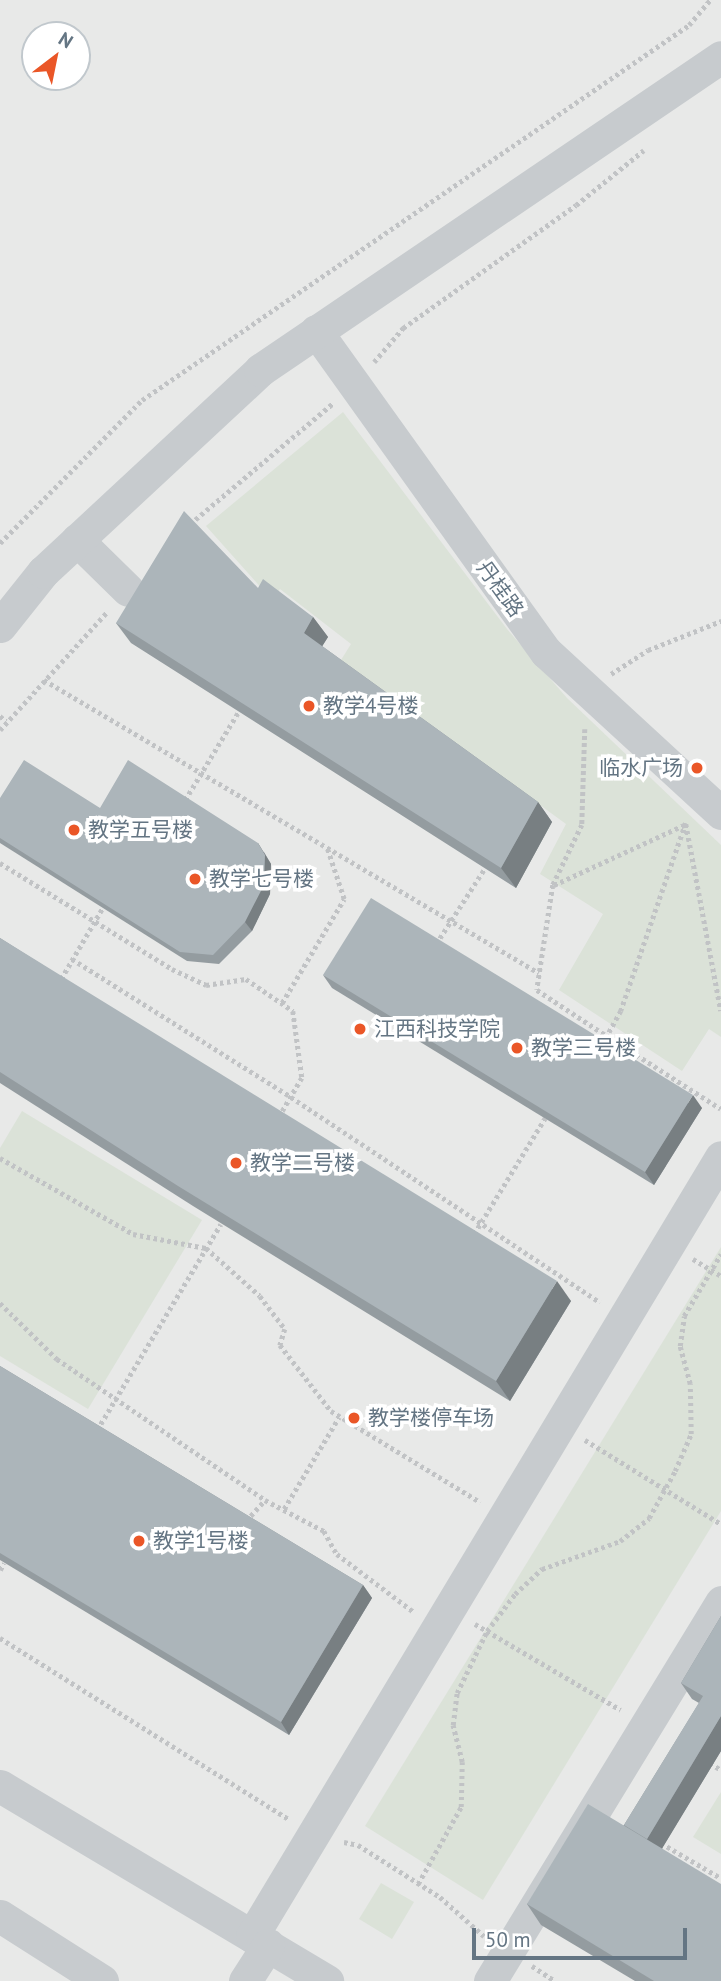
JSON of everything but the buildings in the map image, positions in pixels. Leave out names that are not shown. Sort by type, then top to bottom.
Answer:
[{"type":"street","points":[[0,626],[43,572],[260,369],[721,57]]},
{"type":"street","name":"丹桂路","points":[[316,331],[545,652],[587,690],[703,811]]},
{"type":"street","points":[[77,540],[128,590]]},
{"type":"street","points":[[245,1981],[260,1940],[313,1835],[721,1157]]},
{"type":"street","points":[[490,1981],[721,1602]]},
{"type":"street","points":[[0,1786],[327,1981]]},
{"type":"street","points":[[0,1916],[102,1981]]},
{"type":"path","points":[[0,543],[142,400],[689,24],[710,0]]},
{"type":"path","points":[[181,531],[354,385],[403,328],[576,205],[648,146]]},
{"type":"path","points":[[0,730],[128,590]]},
{"type":"path","points":[[721,621],[648,649],[587,690],[582,825],[553,885],[537,990],[721,1109]]},
{"type":"path","points":[[44,680],[539,973]]},
{"type":"path","points":[[185,801],[239,711]]},
{"type":"path","points":[[0,716],[6,721]]},
{"type":"path","points":[[553,885],[703,811]]},
{"type":"path","points":[[703,811],[721,1011]]},
{"type":"path","points":[[607,1036],[621,1011],[703,811]]},
{"type":"path","points":[[282,1003],[344,899],[327,847]]},
{"type":"path","points":[[0,863],[206,985],[246,979],[293,1010],[302,1078],[277,1121]]},
{"type":"path","points":[[435,944],[485,868]]},
{"type":"path","points":[[57,985],[103,907]]},
{"type":"path","points":[[72,959],[291,1097],[479,1225],[624,1318]]},
{"type":"path","points":[[470,1239],[545,1118]]},
{"type":"path","points":[[0,1158],[133,1234],[206,1248],[260,1296],[285,1329],[280,1345],[339,1417],[504,1517]]},
{"type":"path","points":[[97,1431],[221,1224]]},
{"type":"path","points":[[418,1884],[461,1807],[462,1762],[453,1725],[457,1693],[487,1630],[515,1594],[542,1569],[620,1541],[649,1518],[666,1490],[691,1434],[690,1384],[680,1346],[684,1316],[721,1254]]},
{"type":"path","points":[[0,1303],[57,1359],[114,1401],[265,1500],[324,1531],[337,1554],[443,1619],[487,1630],[646,1725]]},
{"type":"path","points":[[284,1510],[339,1417]]},
{"type":"path","points":[[560,1425],[721,1524]]},
{"type":"path","points":[[246,1521],[265,1500]]},
{"type":"path","points":[[0,1570],[4,1563]]},
{"type":"path","points":[[0,1638],[313,1835],[358,1845],[440,1897],[471,1928],[509,1951]]},
{"type":"path","points":[[707,1767],[714,1756]]},
{"type":"path","points":[[700,1757],[721,1770]]},
{"type":"path","points":[[650,1853],[664,1831]]},
{"type":"path","points":[[654,1838],[721,1878]]},
{"type":"shaded area","name":"江西科技学院","points":[[0,0],[721,0],[721,1981],[0,1981]]},
{"type":"shaded area","points":[[343,412],[507,629],[567,698],[721,845],[721,1037],[709,1029],[682,1071],[559,990],[603,914],[540,874],[566,824],[341,660],[351,644],[280,589],[272,600],[206,526]]},
{"type":"shaded area","points":[[22,1111],[202,1220],[88,1409],[0,1356],[0,1148]]},
{"type":"shaded area","points":[[721,1247],[721,1511],[483,1900],[365,1826]]},
{"type":"shaded area","points":[[721,1792],[721,1854],[693,1837]]},
{"type":"shaded area","points":[[381,1883],[414,1902],[392,1939],[359,1919]]},
{"type":"place","name":"教学4号楼","points":[[309,706]]},
{"type":"place","name":"临水广场","points":[[697,768]]},
{"type":"place","name":"教学五号楼","points":[[74,830]]},
{"type":"place","name":"教学七号楼","points":[[195,879]]},
{"type":"place","name":"江西科技学院","points":[[360,1029]]},
{"type":"place","name":"教学三号楼","points":[[517,1048]]},
{"type":"place","name":"教学二号楼","points":[[236,1163]]},
{"type":"place","name":"教学楼停车场","points":[[354,1418]]},
{"type":"place","name":"教学1号楼","points":[[139,1541]]}]
